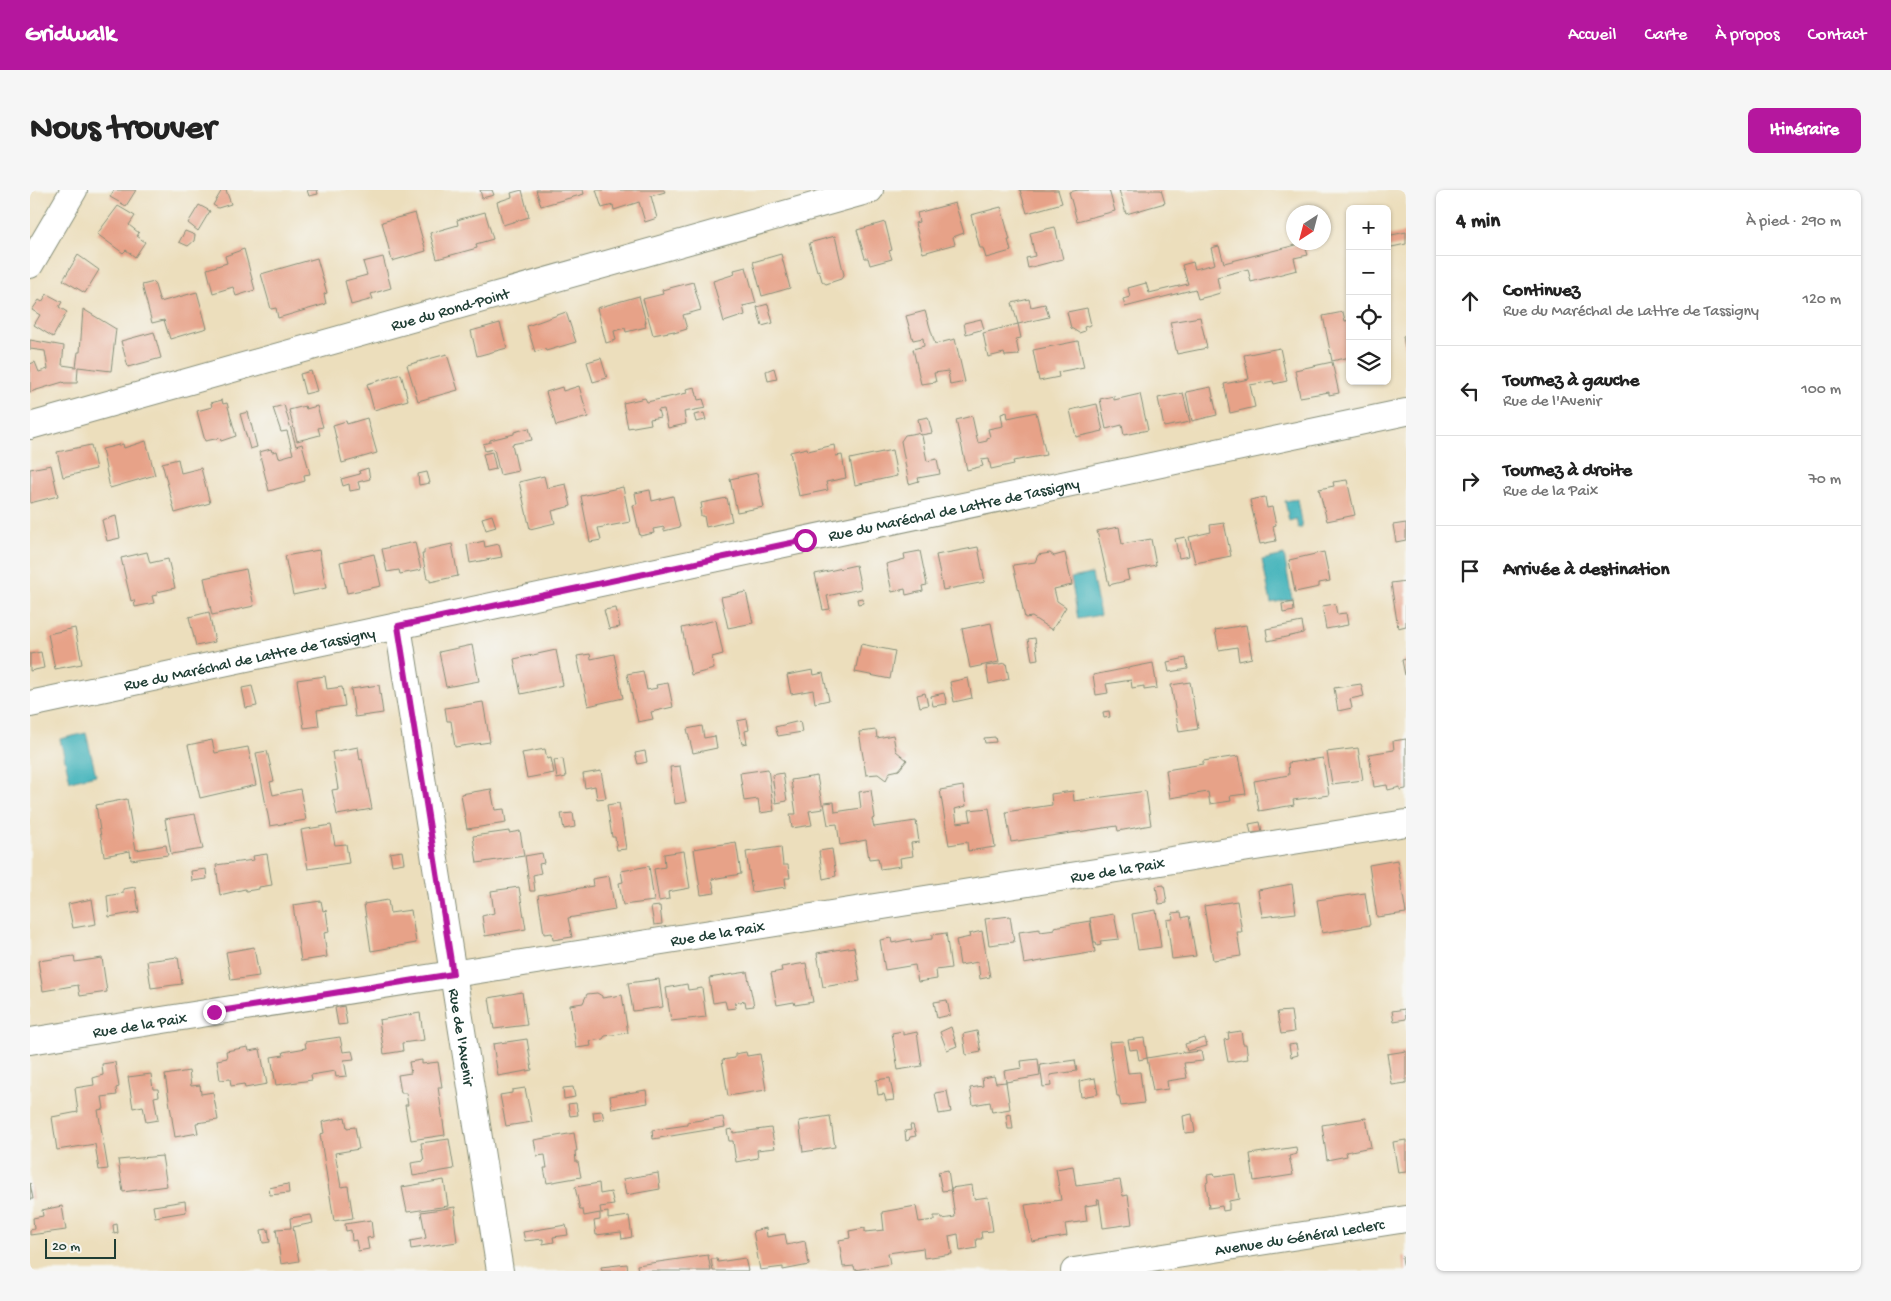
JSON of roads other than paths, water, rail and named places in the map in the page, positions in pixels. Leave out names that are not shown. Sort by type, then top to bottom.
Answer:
[{"type":"street","points":[[30,265],[74,190]]},
{"type":"street","name":"Rue du Rond-Point","points":[[30,426],[870,190]]},
{"type":"street","name":"Rue du Maréchal de Lattre de Tassigny","points":[[30,704],[1406,412]]},
{"type":"street","name":"Rue de l'Avenir","points":[[398,626],[500,1271]]},
{"type":"street","name":"Rue de la Paix","points":[[30,1041],[1406,823]]},
{"type":"street","name":"Avenue du Général Leclerc","points":[[1074,1271],[1406,1218]]},
{"type":"water","points":[[1297,499],[1302,528],[1298,528],[1296,519],[1289,521],[1285,501]]},
{"type":"water","points":[[1284,555],[1292,599],[1271,603],[1262,560]]},
{"type":"water","points":[[1092,574],[1100,615],[1078,619],[1071,578]]},
{"type":"water","points":[[86,733],[96,775],[70,781],[60,739]]}]
